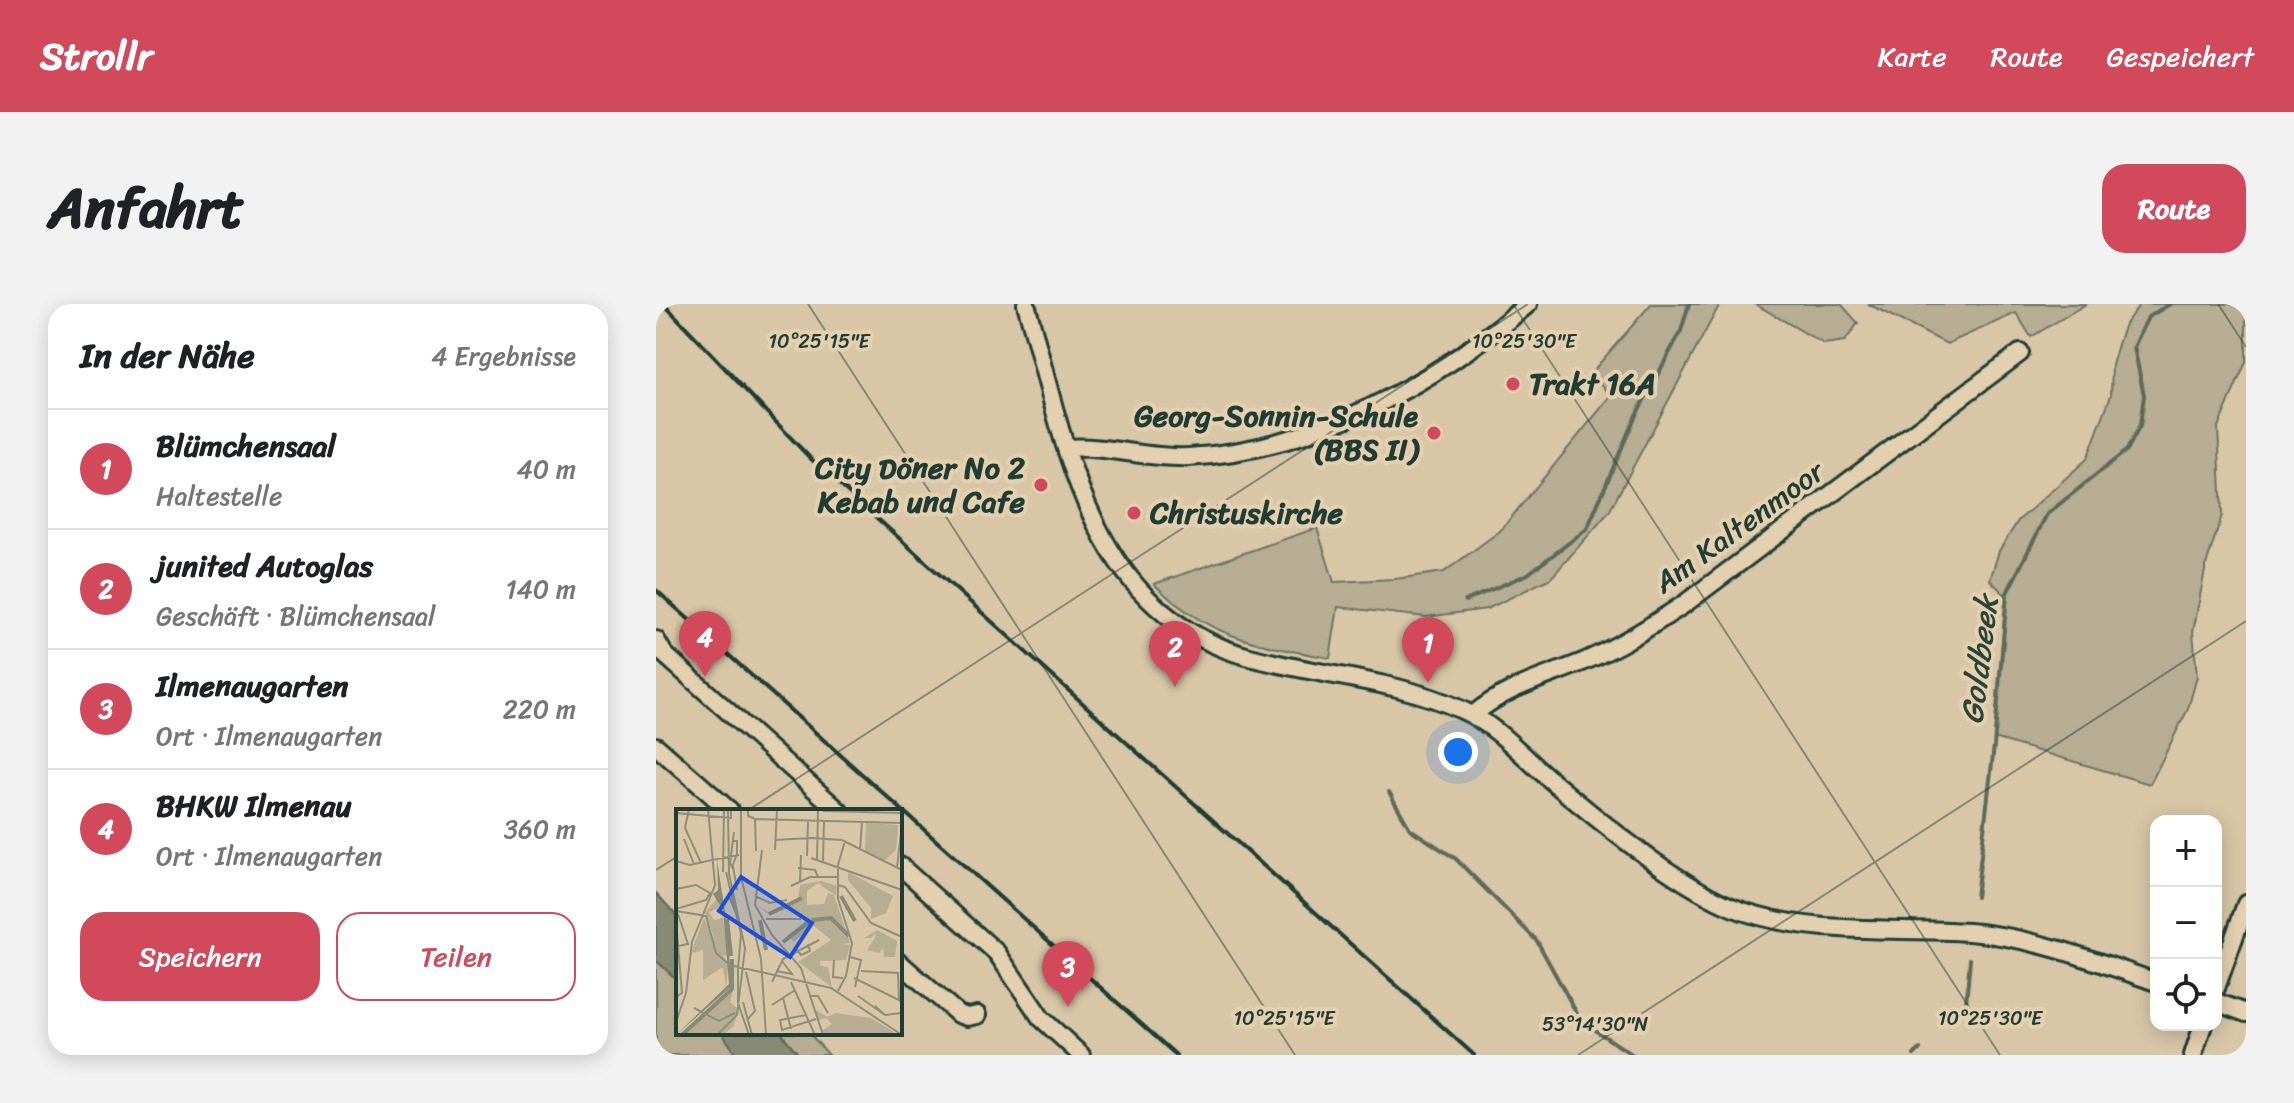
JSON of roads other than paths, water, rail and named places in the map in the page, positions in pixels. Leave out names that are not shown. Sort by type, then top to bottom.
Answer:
[{"type":"street","points":[[1026,304],[1087,512],[1110,554],[1157,606],[1196,634],[1242,655],[1418,693],[1473,715],[1591,815],[1702,892],[1731,906],[1771,920],[1810,925],[1983,934],[2096,961],[2150,980]]},
{"type":"street","points":[[1067,448],[1189,457],[1258,445],[1306,432],[1366,409],[1413,386],[1476,345],[1528,304]]},
{"type":"street","name":"Am Kaltenmoor","points":[[1473,715],[1511,687],[1587,660],[1634,636],[1683,605],[2020,353]]},
{"type":"street","points":[[659,649],[837,809]]},
{"type":"street","points":[[656,746],[728,809]]},
{"type":"street","points":[[902,868],[997,953],[1041,1018],[1081,1055]]},
{"type":"street","points":[[2222,971],[2246,904]]},
{"type":"street","points":[[902,965],[958,1014],[977,1015]]},
{"type":"street","points":[[2222,1004],[2246,1013]]},
{"type":"street","points":[[2193,1055],[2201,1031]]},
{"type":"waterway","points":[[1465,601],[1528,574],[1587,529],[1635,417],[1681,331],[1689,304]]},
{"type":"waterway","name":"Goldbeek","points":[[1976,897],[1994,746],[2007,593],[2047,514],[2127,450],[2140,426],[2144,395],[2134,347],[2148,317],[2170,304]]},
{"type":"waterway","points":[[1389,792],[1410,829],[1456,859],[1537,941],[1581,1021],[1633,1055]]},
{"type":"waterway","name":"Goldbeek","points":[[1965,1014],[1970,959]]},
{"type":"waterway","name":"Goldbeek","points":[[1914,1055],[1920,1049]]},
{"type":"railway","points":[[664,304],[810,458],[1474,1055]]},
{"type":"railway","points":[[656,590],[901,809]]},
{"type":"railway","points":[[902,810],[1176,1055]]},
{"type":"place","name":"Trakt 16A","points":[[1513,384]]},
{"type":"place","name":"Georg-Sonnin-Schule (BBS II)","points":[[1434,433]]},
{"type":"place","name":"City Döner No 2 Kebab und Cafe","points":[[1041,485]]},
{"type":"place","name":"Christuskirche","points":[[1134,513]]},
{"type":"place","name":"BHKW Ilmenau","points":[[705,677]]},
{"type":"place","name":"Blümchensaal","points":[[1428,683]]},
{"type":"place","name":"junited Autoglas","points":[[1175,687]]},
{"type":"place","name":"Ilmenaugarten","points":[[1068,1007]]}]
